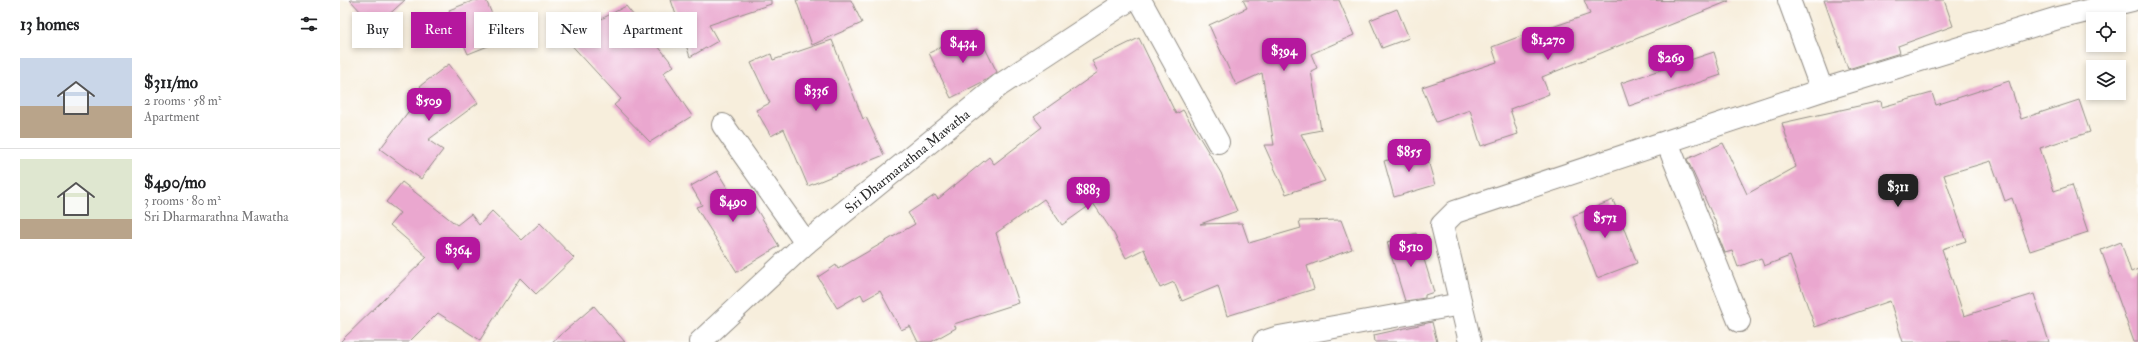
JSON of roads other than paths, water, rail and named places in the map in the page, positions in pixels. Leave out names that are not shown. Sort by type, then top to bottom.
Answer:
[{"type":"street","name":"Sri Dharmarathna Mawatha","points":[[700,342],[806,243],[1000,85],[1129,0]]},
{"type":"street","points":[[1140,0],[1218,142]]},
{"type":"street","points":[[1789,0],[1822,90]]},
{"type":"street","points":[[1470,342],[1442,226],[1455,212],[1822,90],[2058,18],[2132,0]]},
{"type":"street","points":[[723,125],[806,243]]},
{"type":"street","points":[[1667,142],[1739,321]]},
{"type":"street","points":[[1264,342],[1279,337],[1461,304]]}]
